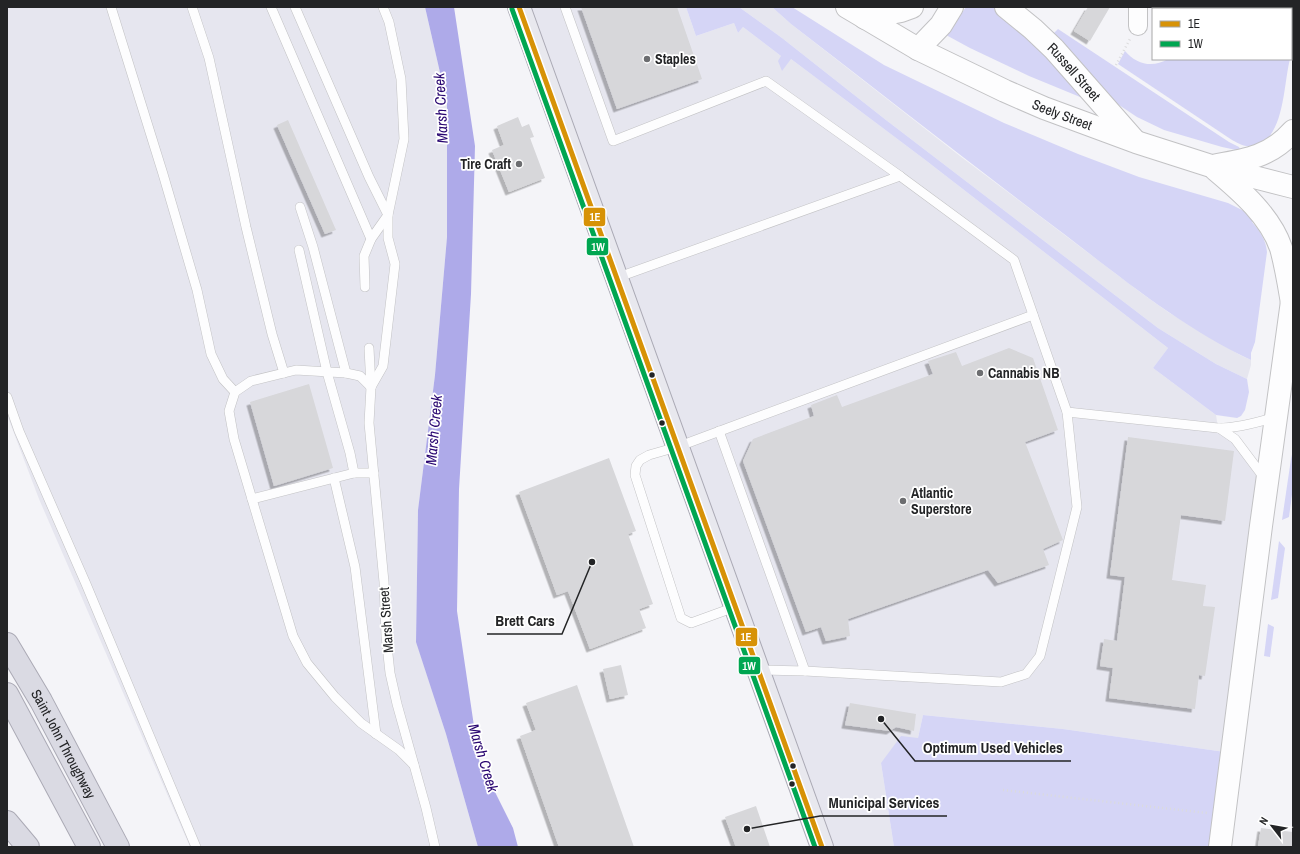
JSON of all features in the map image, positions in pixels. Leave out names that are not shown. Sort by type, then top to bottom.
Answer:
[{"type":"highway","points":[[7,632],[41,701]]},
{"type":"highway","name":"Saint John Throughway","points":[[7,644],[41,701],[118,847]]},
{"type":"highway","name":"Saint John Throughway","points":[[7,694],[89,847]]},
{"type":"highway","points":[[7,822],[28,847]]},
{"type":"main road","points":[[519,7],[822,847]]},
{"type":"main road","name":"Seely Street","points":[[847,7],[918,49],[1012,94],[1136,142],[1211,166],[1293,187]]},
{"type":"main road","points":[[865,18],[901,11],[912,7]]},
{"type":"main road","points":[[918,49],[941,25],[952,7]]},
{"type":"main road","name":"Russell Street","points":[[1006,7],[1033,29],[1054,49],[1136,142]]},
{"type":"main road","points":[[1211,166],[1257,157],[1274,149],[1293,131]]},
{"type":"main road","points":[[1211,166],[1243,194],[1262,215],[1273,232],[1280,248],[1293,299],[1267,482],[1220,847]]},
{"type":"street","points":[[1138,7],[1138,26]]},
{"type":"lane","points":[[111,7],[195,283],[211,354],[223,379],[235,392]]},
{"type":"lane","points":[[192,7],[209,58],[246,228],[272,334],[284,373]]},
{"type":"lane","points":[[271,7],[371,239]]},
{"type":"lane","points":[[295,7],[369,177],[388,215]]},
{"type":"lane","points":[[383,7],[389,22],[401,79],[404,138],[388,215],[388,238],[395,264],[383,366],[371,387],[360,376],[346,372],[296,370],[252,381],[235,392],[229,411],[234,439],[293,636],[307,662],[335,697],[361,723],[399,750],[414,764]]},
{"type":"lane","points":[[565,7],[613,141],[766,81],[900,176],[1014,260],[1067,412],[1077,507],[1040,656],[1026,674],[1001,682],[805,671],[758,670]]},
{"type":"lane","points":[[616,278],[900,176]]},
{"type":"lane","points":[[300,207],[313,246],[346,372]]},
{"type":"lane","points":[[365,287],[364,256],[371,239],[388,215]]},
{"type":"lane","points":[[299,250],[327,372],[350,453],[354,473]]},
{"type":"lane","points":[[735,607],[691,623],[681,618],[635,474],[636,466],[640,460],[649,455],[677,447],[1033,315]]},
{"type":"lane","name":"Marsh Street","points":[[369,348],[371,387],[369,423],[384,582],[386,636],[390,673],[435,847]]},
{"type":"lane","points":[[7,397],[19,431],[83,577],[196,847]]},
{"type":"lane","points":[[1067,412],[1218,428],[1231,428],[1276,417]]},
{"type":"lane","points":[[1218,428],[1235,439],[1267,482]]},
{"type":"lane","points":[[720,431],[805,671]]},
{"type":"lane","points":[[252,499],[354,473],[374,473]]},
{"type":"lane","points":[[334,478],[355,567],[376,734]]},
{"type":"path","points":[[1116,65],[1138,26]]},
{"type":"path","points":[[1003,790],[1224,815]]},
{"type":"shaded area","points":[[7,7],[425,7],[447,103],[447,237],[435,375],[418,510],[416,641],[446,734],[478,847],[190,847],[39,499],[7,415]]},
{"type":"shaded area","points":[[519,7],[686,7],[696,36],[734,23],[738,33],[743,27],[781,56],[791,59],[924,159],[1168,348],[1153,368],[1216,415],[1218,428],[1229,434],[1267,482],[1232,753],[1063,729],[923,715],[918,738],[881,763],[894,847],[822,847]]},
{"type":"shaded area","points":[[686,7],[739,7],[782,38],[886,120],[1158,328],[1216,364],[1247,379],[1249,392],[1245,410],[1241,416],[1237,418],[1216,415],[1153,368],[1168,348],[924,159],[791,59],[782,71],[778,61],[781,56],[743,27],[738,33],[734,23],[696,36]]},
{"type":"shaded area","points":[[739,7],[772,7],[791,24],[960,156],[1144,295],[1168,312],[1251,360],[1247,379],[1216,364],[1158,328],[886,120],[782,38]]},
{"type":"shaded area","points":[[772,7],[792,7],[884,65],[1004,123],[1078,154],[1139,177],[1228,203],[1246,212],[1255,219],[1252,222],[1262,236],[1267,252],[1255,342],[1251,353],[1251,360],[1202,333],[1132,286],[791,24]]},
{"type":"shaded area","points":[[966,7],[995,7],[999,10],[1037,42],[1085,99],[1029,76],[946,35]]},
{"type":"shaded area","points":[[1293,7],[1292,52],[1292,8],[1192,8]]},
{"type":"shaded area","points":[[1058,29],[1229,142],[1239,147],[1241,151],[1164,130],[1137,117],[1107,97],[1050,37]]},
{"type":"shaded area","points":[[1125,51],[1130,56],[1145,64],[1157,64],[1166,60],[1290,60],[1280,113],[1275,127],[1268,138],[1259,144],[1246,146],[1229,138],[1118,64]]},
{"type":"shaded area","points":[[1293,450],[1293,487],[1289,517],[1282,520],[1291,459]]},
{"type":"shaded area","points":[[1279,541],[1285,548],[1278,598],[1271,600]]},
{"type":"shaded area","points":[[1268,624],[1274,627],[1270,657],[1264,656]]},
{"type":"shaded area","points":[[923,715],[1063,729],[1232,753],[1220,847],[894,847],[881,763],[901,736],[918,738]]},
{"type":"water","name":"Marsh Creek","points":[[425,7],[454,7],[475,146],[471,294],[459,489],[457,611],[479,760],[513,828],[518,847],[478,847],[446,734],[416,642],[418,510],[435,375],[447,237],[447,103]]},
{"type":"building","name":"Staples","points":[[581,7],[677,7],[702,79],[617,109]]},
{"type":"building","points":[[1088,7],[1110,7],[1090,41],[1074,31]]},
{"type":"building","name":"Tire Craft","points":[[518,117],[522,127],[529,124],[534,137],[530,138],[545,178],[509,192],[492,150],[504,145],[497,126]]},
{"type":"building","points":[[288,120],[336,230],[325,234],[277,125]]},
{"type":"building","name":"Atlantic Superstore","points":[[1009,348],[1033,358],[1058,430],[1025,442],[1063,540],[1043,549],[1049,565],[998,583],[988,570],[848,619],[850,636],[826,641],[821,627],[806,632],[743,461],[753,439],[814,416],[811,405],[837,395],[842,407],[933,374],[928,361],[956,352],[962,366]]},
{"type":"building","points":[[309,384],[333,468],[274,486],[250,402]]},
{"type":"building","points":[[1128,437],[1234,451],[1225,521],[1181,515],[1172,580],[1206,585],[1203,606],[1215,607],[1205,676],[1199,675],[1195,709],[1109,698],[1113,668],[1100,666],[1104,639],[1117,641],[1125,577],[1110,575]]},
{"type":"building","points":[[609,458],[636,531],[628,534],[653,604],[639,609],[646,628],[590,649],[568,591],[557,595],[519,492]]},
{"type":"building","points":[[621,665],[628,695],[610,699],[603,669]]},
{"type":"building","points":[[577,685],[634,847],[559,847],[520,736],[536,730],[526,703]]},
{"type":"building","points":[[850,703],[916,714],[914,731],[896,727],[890,731],[845,725]]},
{"type":"building","points":[[756,806],[770,847],[736,847],[725,817]]},
{"type":"building","points":[[1261,828],[1293,832],[1293,847],[1258,847]]},
{"type":"transit line","name":"1E","points":[[519,7],[822,847]]},
{"type":"transit line","name":"1W","points":[[512,9],[815,847]]},
{"type":"place","name":"Staples","points":[[647,59]]},
{"type":"place","name":"Tire Craft","points":[[519,164]]},
{"type":"place","name":"Cannabis NB","points":[[980,373]]},
{"type":"place","name":"Atlantic Superstore","points":[[903,501]]},
{"type":"place","name":"Brett Cars","points":[[592,562]]},
{"type":"place","name":"Optimum Used Vehicles","points":[[881,719]]},
{"type":"place","name":"Municipal Services","points":[[747,829]]}]
